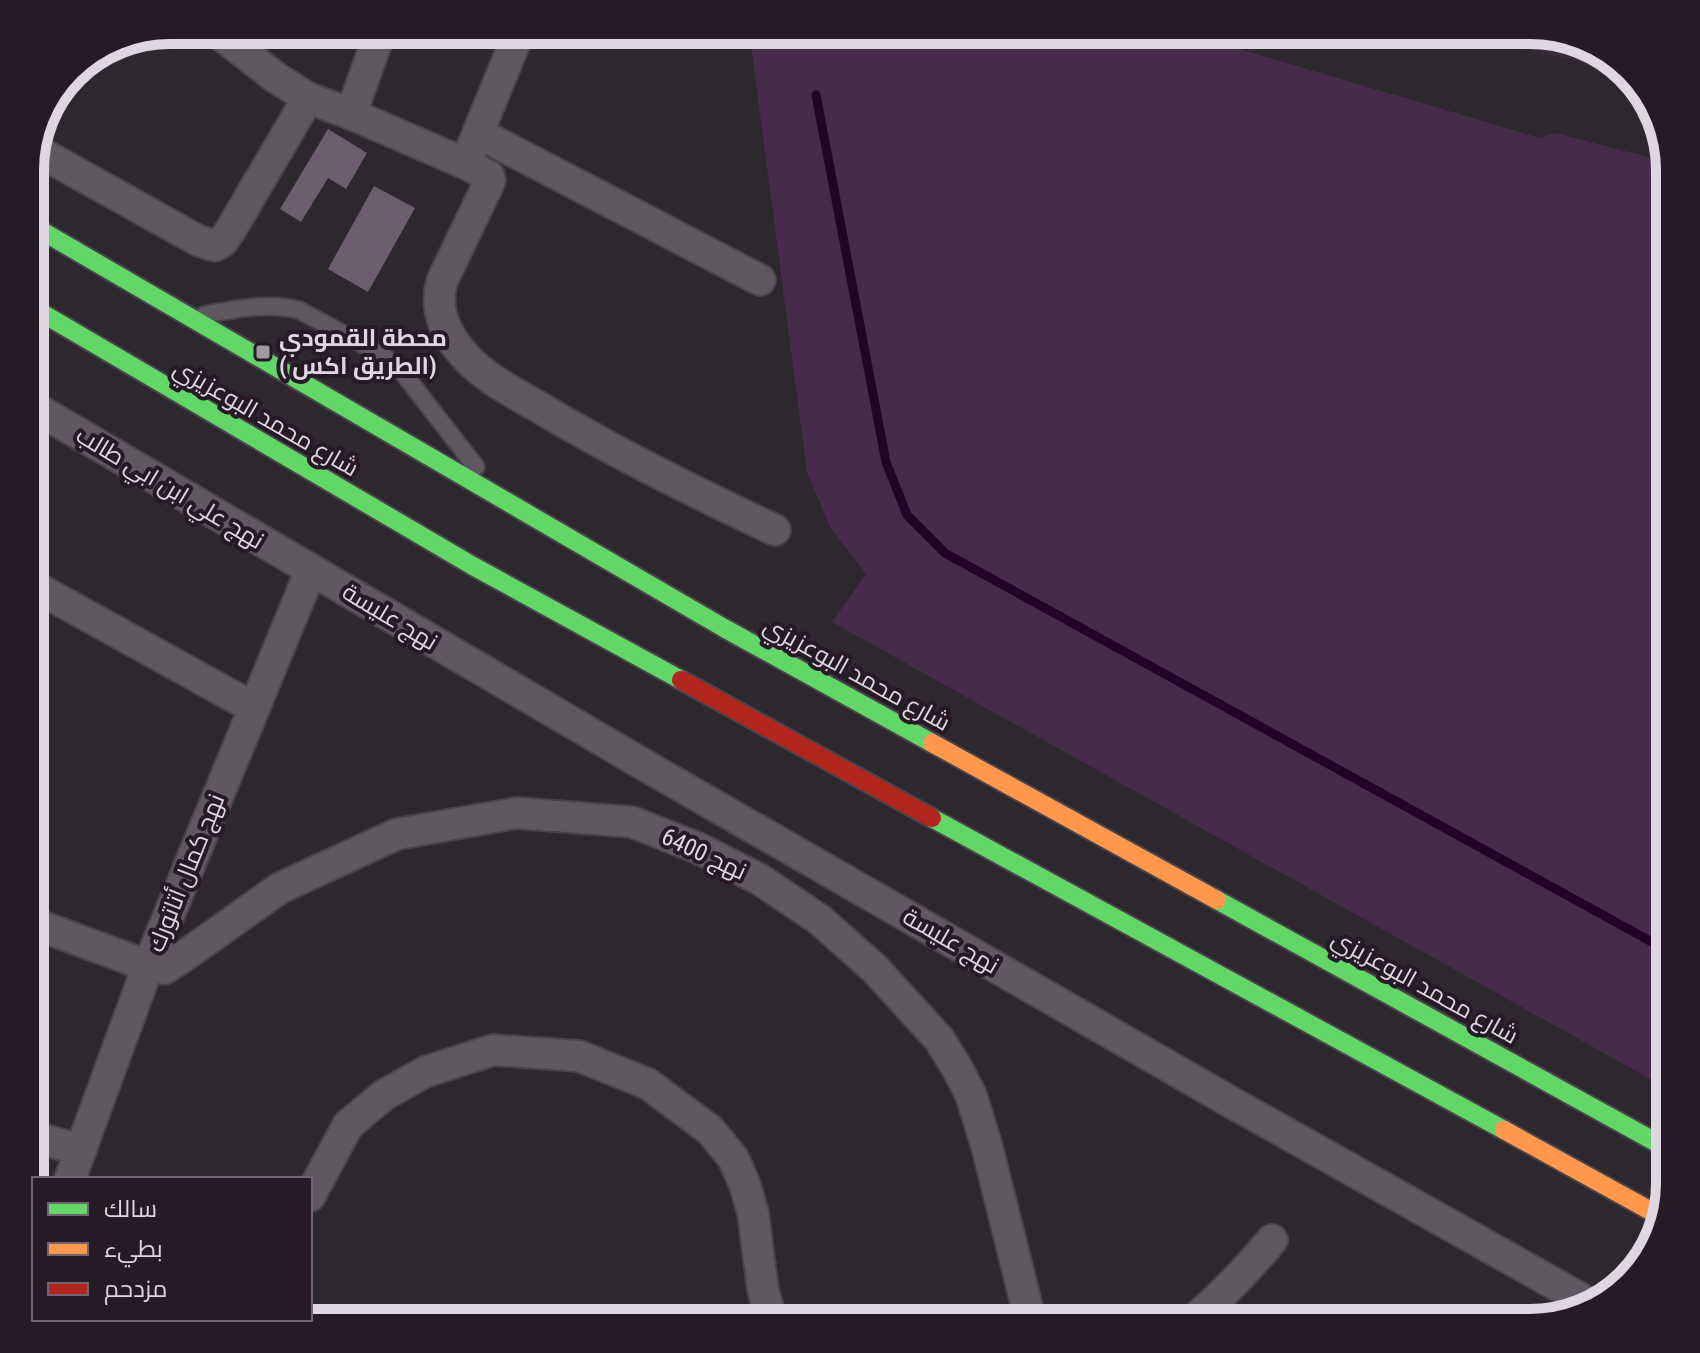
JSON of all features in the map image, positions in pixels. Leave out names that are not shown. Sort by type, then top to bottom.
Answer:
[{"type":"highway","name":"شارع محمد البوعزيزي","points":[[44,232],[724,628],[1656,1142]]},
{"type":"highway","name":"شارع محمد البوعزيزي","points":[[44,314],[473,566],[1652,1212]]},
{"type":"street","points":[[233,44],[308,98],[466,164],[491,178],[442,281],[438,296],[447,332],[459,350],[479,370],[570,426],[775,530]]},
{"type":"street","points":[[351,114],[376,44]]},
{"type":"street","points":[[466,164],[514,44]]},
{"type":"street","points":[[45,155],[199,241],[215,246],[230,231],[308,98]]},
{"type":"street","points":[[478,133],[760,280]]},
{"type":"street","name":"نهج علي ابن ابي طالب","points":[[44,413],[311,570]]},
{"type":"street","name":"نهج كمال أتاتورك","points":[[71,1177],[148,966],[311,570]]},
{"type":"street","name":"نهج عليسة","points":[[311,570],[468,664],[1576,1300]]},
{"type":"street","points":[[44,592],[254,708]]},
{"type":"street","name":"نهج 6400","points":[[148,966],[164,969],[280,888],[397,834],[517,813],[632,822],[698,848],[759,879],[820,920],[875,969],[939,1039],[971,1095],[1028,1309]]},
{"type":"street","points":[[759,879],[776,841]]},
{"type":"street","points":[[44,927],[148,966]]},
{"type":"street","points":[[312,1192],[348,1125],[384,1095],[425,1072],[493,1050],[579,1056],[648,1084],[710,1130],[733,1158],[753,1213],[768,1309]]},
{"type":"street","points":[[44,1140],[81,1150]]},
{"type":"street","points":[[1206,1309],[1272,1240]]},
{"type":"lane","points":[[192,317],[236,309],[288,307],[384,356],[403,373],[499,497]]},
{"type":"shaded area","points":[[751,44],[1222,44],[1540,138],[1555,133],[1655,159],[1656,1082],[832,622],[866,574],[830,527],[807,472]]},
{"type":"shaded area","points":[[1500,44],[1546,45],[1570,51],[1602,67]]},
{"type":"building","points":[[328,129],[367,153],[346,189],[328,178],[301,222],[280,209]]},
{"type":"building","points":[[374,186],[415,208],[368,292],[328,269]]},
{"type":"waterway","points":[[816,95],[886,462],[907,515],[945,553],[1656,944]]},
{"type":"traffic: fast","points":[[44,232],[724,628],[932,743]]},
{"type":"traffic: fast","points":[[44,314],[473,566],[681,680]]},
{"type":"traffic: fast","points":[[932,818],[1504,1130]]},
{"type":"traffic: fast","points":[[1217,900],[1656,1142]]},
{"type":"traffic: slow","points":[[932,743],[1217,900]]},
{"type":"traffic: slow","points":[[1504,1130],[1652,1212]]},
{"type":"traffic: jam","points":[[681,680],[932,818]]},
{"type":"place","name":"محطة القمودي ( الطريق اكس)","points":[[263,352]]}]
